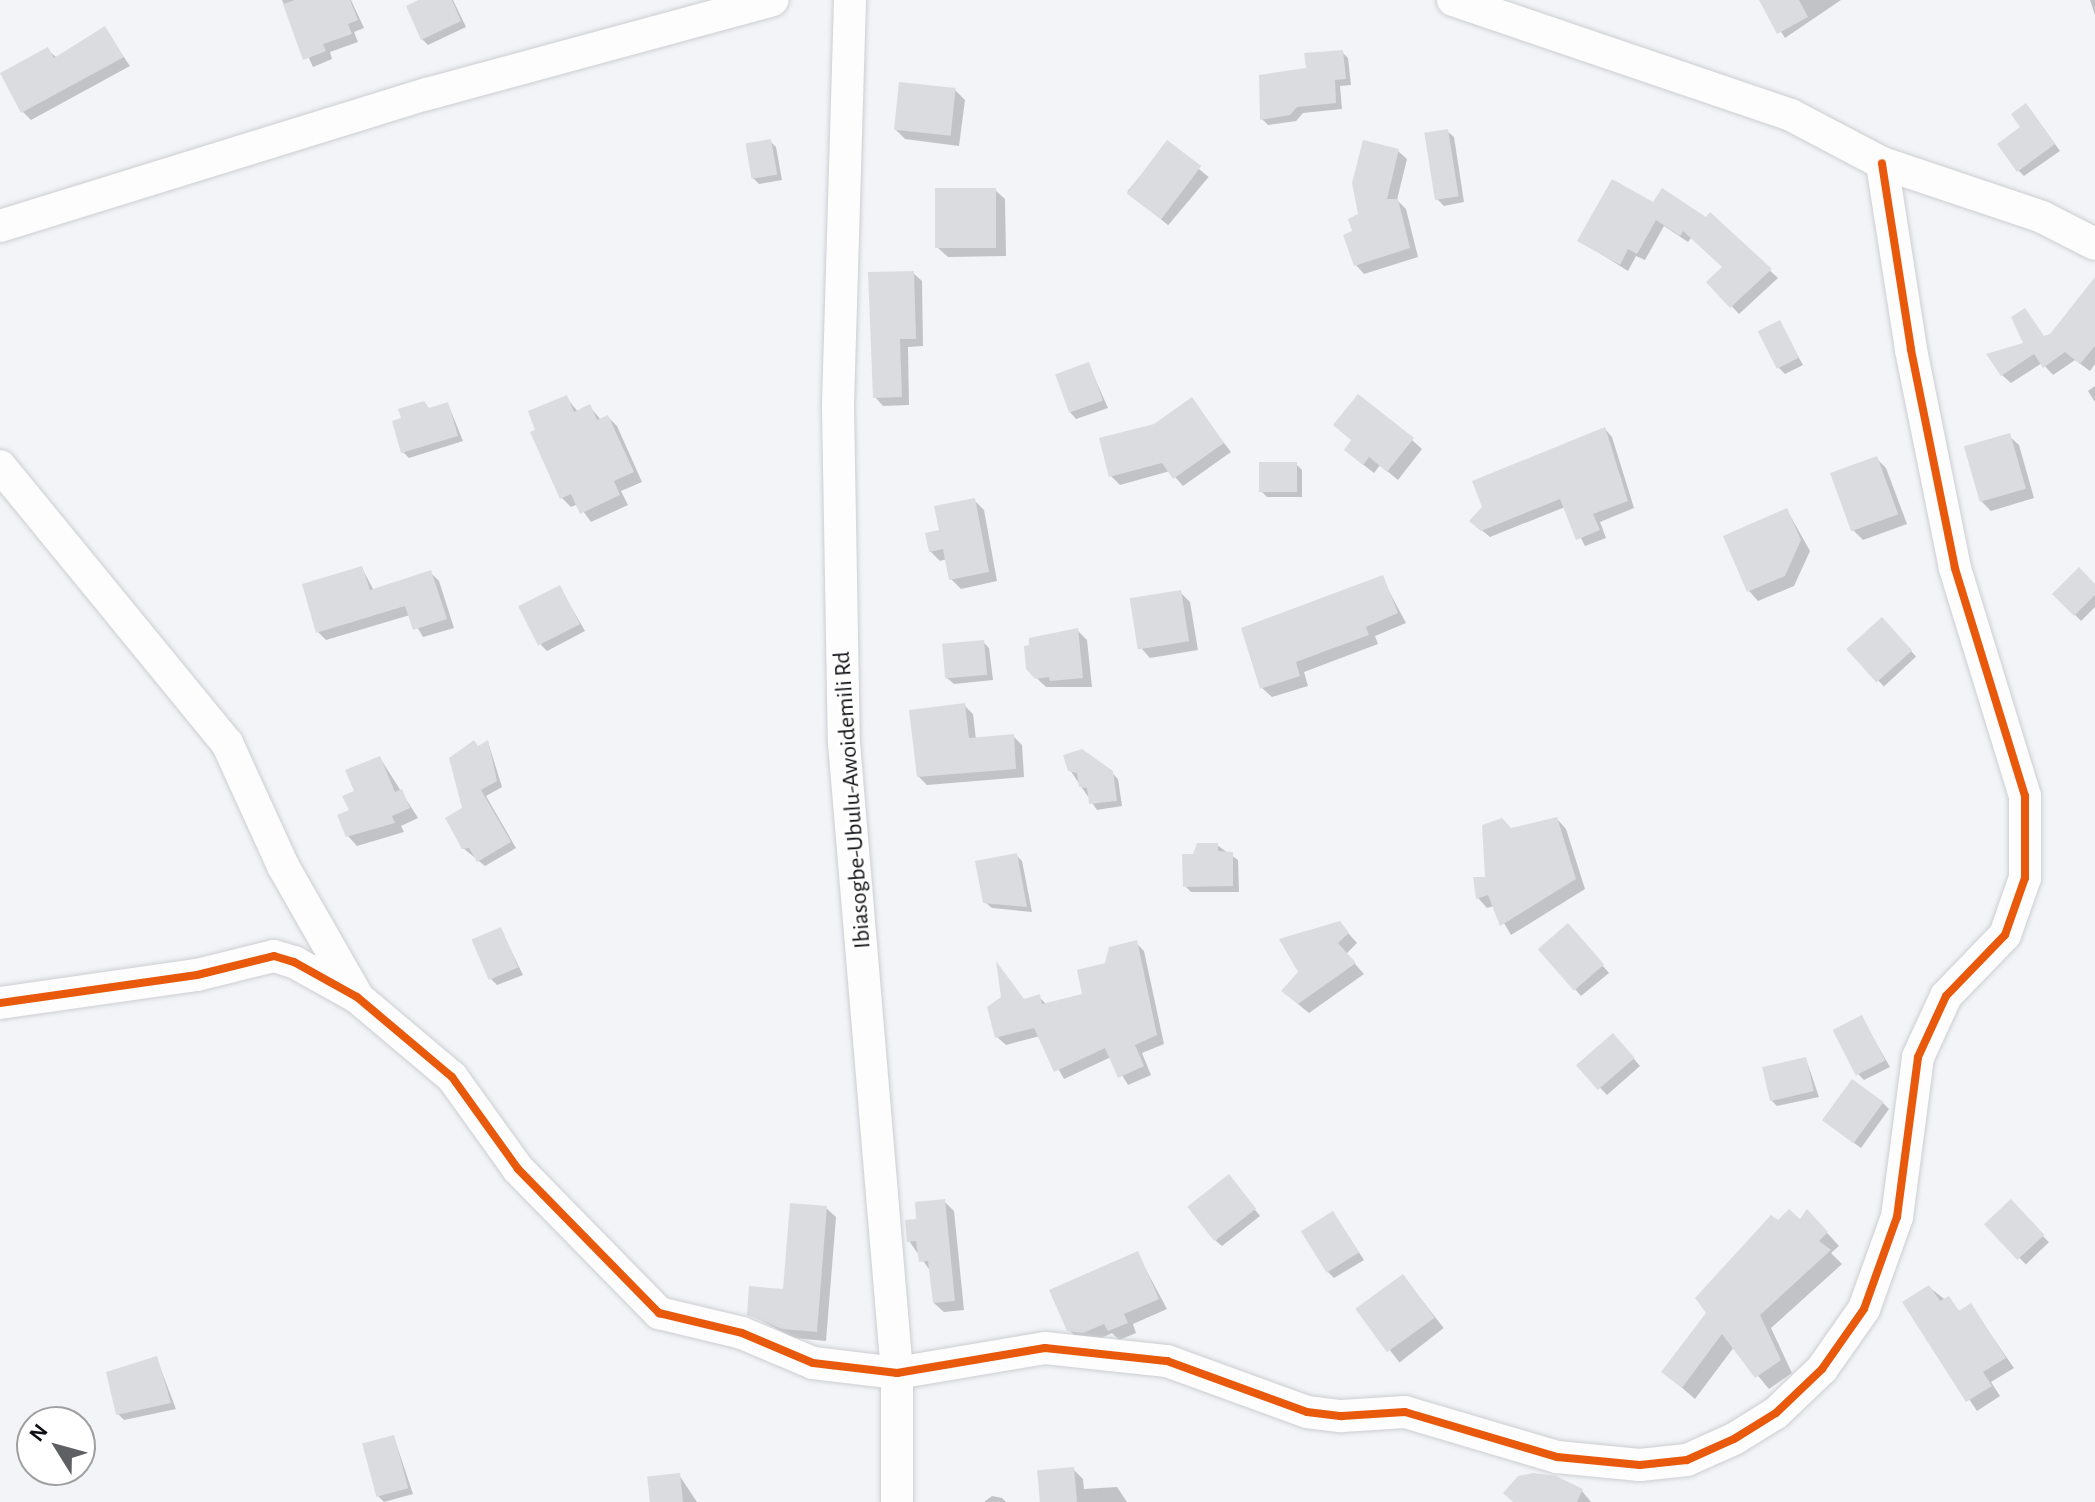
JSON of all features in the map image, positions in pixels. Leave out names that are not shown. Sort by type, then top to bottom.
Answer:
[{"type":"street","points":[[0,226],[427,94],[772,0]]},
{"type":"street","name":"Ibiasogbe-Ubulu-Awoidemili Rd","points":[[850,0],[838,407],[844,743],[897,1373],[897,1502]]},
{"type":"street","points":[[1453,0],[1791,115],[1882,163],[2042,217],[2095,244]]},
{"type":"street","points":[[0,1003],[197,975],[274,956],[294,962],[357,997],[452,1077],[518,1169],[659,1313],[742,1333],[813,1363],[897,1373],[1045,1348],[1167,1361],[1307,1412],[1342,1416],[1405,1412],[1516,1447],[1640,1465],[1687,1460],[1734,1439],[1776,1413],[1822,1369],[1864,1309],[1897,1217],[1918,1057],[1946,996],[2005,935],[2025,878],[2025,796],[1955,568],[1911,349],[1882,163]]},
{"type":"street","points":[[0,466],[227,743],[283,866],[357,997]]},
{"type":"street","points":[[294,962],[312,959],[324,941]]},
{"type":"building","points":[[295,0],[350,0],[358,20],[348,24],[352,34],[323,44],[326,51],[303,60],[283,4]]},
{"type":"building","points":[[418,0],[452,0],[461,21],[421,40],[406,6]]},
{"type":"building","points":[[1759,0],[1799,0],[1808,17],[1777,34]]},
{"type":"building","points":[[105,26],[124,57],[21,113],[0,73],[48,47],[54,58]]},
{"type":"building","points":[[1343,50],[1346,79],[1335,80],[1336,103],[1297,107],[1290,115],[1260,120],[1259,75],[1306,68],[1304,53]]},
{"type":"building","points":[[899,82],[956,88],[951,136],[894,130]]},
{"type":"building","points":[[2026,103],[2055,144],[2017,172],[1997,144],[2020,127],[2011,114]]},
{"type":"building","points":[[1448,129],[1459,196],[1435,200],[1424,133]]},
{"type":"building","points":[[771,139],[777,174],[752,179],[745,144]]},
{"type":"building","points":[[1167,140],[1201,166],[1161,219],[1127,194]]},
{"type":"building","points":[[1363,140],[1399,149],[1387,199],[1398,199],[1410,248],[1354,266],[1343,235],[1352,231],[1348,219],[1358,214],[1352,183]]},
{"type":"building","points":[[1612,179],[1653,202],[1662,188],[1706,217],[1710,212],[1772,269],[1730,308],[1706,282],[1722,267],[1683,231],[1680,236],[1656,220],[1637,254],[1628,249],[1620,265],[1577,241]]},
{"type":"building","points":[[935,188],[996,188],[996,248],[935,248]]},
{"type":"building","points":[[914,271],[916,339],[900,339],[902,397],[873,398],[868,272]]},
{"type":"building","points":[[2095,277],[2095,346],[2080,364],[2065,352],[2043,368],[2034,354],[2001,376],[1986,354],[2023,343],[2011,317],[2025,308],[2044,336],[2050,334]]},
{"type":"building","points":[[1780,320],[1799,357],[1777,369],[1758,331]]},
{"type":"building","points":[[1089,362],[1103,401],[1069,413],[1055,374]]},
{"type":"building","points":[[1358,394],[1414,438],[1387,472],[1369,457],[1363,465],[1344,450],[1351,440],[1333,425]]},
{"type":"building","points":[[567,395],[574,412],[590,404],[597,420],[608,415],[634,472],[614,481],[620,495],[580,514],[571,494],[560,499],[530,432],[535,430],[528,411]]},
{"type":"building","points":[[1192,397],[1224,443],[1173,479],[1162,463],[1109,477],[1099,438],[1154,424]]},
{"type":"building","points":[[424,401],[429,408],[448,402],[458,436],[401,453],[392,421],[401,418],[398,409]]},
{"type":"building","points":[[1605,427],[1628,501],[1593,514],[1600,530],[1576,540],[1560,499],[1481,531],[1469,521],[1482,507],[1472,481]]},
{"type":"building","points":[[2010,433],[2026,489],[1980,502],[1964,446]]},
{"type":"building","points":[[1877,456],[1898,514],[1851,531],[1830,473]]},
{"type":"building","points":[[1259,462],[1297,462],[1297,492],[1259,492]]},
{"type":"building","points":[[975,498],[989,572],[949,580],[943,549],[929,552],[925,533],[939,530],[934,506]]},
{"type":"building","points":[[1787,508],[1801,540],[1785,576],[1747,592],[1723,536]]},
{"type":"building","points":[[362,566],[370,590],[431,570],[447,619],[413,630],[405,606],[316,633],[302,584]]},
{"type":"building","points":[[2079,567],[2095,584],[2095,595],[2074,616],[2052,594]]},
{"type":"building","points":[[1383,575],[1398,613],[1366,627],[1369,635],[1296,662],[1300,676],[1260,689],[1241,628]]},
{"type":"building","points":[[560,585],[580,624],[538,646],[518,606]]},
{"type":"building","points":[[1181,590],[1189,641],[1138,649],[1130,598]]},
{"type":"building","points":[[1882,617],[1912,650],[1876,683],[1846,649]]},
{"type":"building","points":[[1078,628],[1083,678],[1035,679],[1026,669],[1024,646],[1029,645],[1029,638]]},
{"type":"building","points":[[984,640],[987,675],[945,679],[942,644]]},
{"type":"building","points":[[965,703],[969,738],[1014,734],[1016,769],[917,777],[909,710]]},
{"type":"building","points":[[474,740],[478,746],[488,740],[497,781],[481,790],[511,842],[477,862],[469,848],[462,849],[445,818],[462,808],[449,758]]},
{"type":"building","points":[[1082,749],[1113,771],[1117,801],[1089,804],[1087,788],[1079,787],[1077,773],[1068,771],[1063,755]]},
{"type":"building","points":[[380,756],[395,792],[402,789],[410,808],[392,816],[395,823],[346,837],[337,815],[349,810],[342,796],[354,791],[345,770]]},
{"type":"building","points":[[1557,817],[1576,879],[1500,926],[1488,895],[1476,899],[1473,877],[1485,877],[1482,825],[1502,818],[1511,828]]},
{"type":"building","points":[[1197,843],[1218,843],[1218,851],[1233,852],[1233,886],[1183,887],[1182,854],[1193,854]]},
{"type":"building","points":[[1017,853],[1027,907],[983,903],[975,861]]},
{"type":"building","points":[[1340,921],[1349,933],[1338,943],[1356,963],[1298,1004],[1281,991],[1298,972],[1279,939]]},
{"type":"building","points":[[1568,923],[1604,965],[1574,991],[1538,949]]},
{"type":"building","points":[[501,927],[518,968],[489,980],[472,940]]},
{"type":"building","points":[[1137,940],[1157,1035],[1135,1045],[1144,1066],[1118,1078],[1105,1048],[1054,1072],[1034,1028],[995,1038],[987,1007],[1001,997],[996,961],[1024,999],[1040,994],[1042,1004],[1082,994],[1077,970],[1105,963],[1109,947]]},
{"type":"building","points":[[1862,1015],[1885,1060],[1856,1075],[1833,1030]]},
{"type":"building","points":[[1613,1033],[1635,1058],[1598,1090],[1576,1065]]},
{"type":"building","points":[[1806,1057],[1814,1091],[1770,1101],[1762,1067]]},
{"type":"building","points":[[1852,1079],[1884,1102],[1854,1143],[1822,1120]]},
{"type":"building","points":[[1229,1174],[1256,1209],[1214,1241],[1187,1207]]},
{"type":"building","points":[[945,1199],[955,1301],[933,1303],[928,1261],[919,1262],[916,1241],[907,1242],[905,1220],[916,1219],[915,1202]]},
{"type":"building","points":[[2011,1199],[2044,1235],[2017,1260],[1984,1224]]},
{"type":"building","points":[[790,1203],[827,1206],[817,1332],[782,1329],[747,1315],[749,1286],[783,1289]]},
{"type":"building","points":[[1789,1209],[1800,1219],[1807,1209],[1828,1232],[1819,1241],[1831,1250],[1760,1315],[1781,1360],[1755,1378],[1722,1334],[1682,1388],[1661,1372],[1706,1313],[1695,1298],[1771,1215],[1778,1220]]},
{"type":"building","points":[[1333,1211],[1359,1253],[1327,1273],[1301,1231]]},
{"type":"building","points":[[1138,1251],[1159,1299],[1124,1314],[1128,1323],[1108,1331],[1104,1324],[1083,1333],[1067,1331],[1049,1290]]},
{"type":"building","points":[[1403,1274],[1435,1318],[1387,1352],[1355,1309]]},
{"type":"building","points":[[1929,1285],[1940,1301],[1949,1296],[1959,1311],[1971,1303],[2006,1358],[1983,1372],[1992,1386],[1966,1402],[1902,1302]]},
{"type":"building","points":[[157,1356],[171,1403],[116,1415],[106,1372]]},
{"type":"building","points":[[394,1435],[408,1488],[376,1497],[362,1444]]},
{"type":"building","points":[[1074,1467],[1077,1502],[1040,1502],[1037,1470]]},
{"type":"building","points":[[680,1473],[683,1502],[650,1502],[647,1476]]},
{"type":"building","points":[[1533,1473],[1556,1476],[1583,1489],[1577,1502],[1513,1502],[1503,1493],[1518,1476]]},
{"type":"cycle path","points":[[0,1003],[197,975],[274,956],[294,962],[357,997],[452,1077],[518,1169],[659,1313],[742,1333],[813,1363],[897,1373],[1045,1348],[1167,1361],[1307,1412],[1342,1416],[1405,1412],[1557,1457],[1640,1465],[1687,1460],[1734,1439],[1776,1413],[1822,1369],[1864,1309],[1897,1217],[1918,1057],[1946,996],[2005,935],[2025,878],[2025,796],[1955,568],[1911,349],[1882,163]]}]
